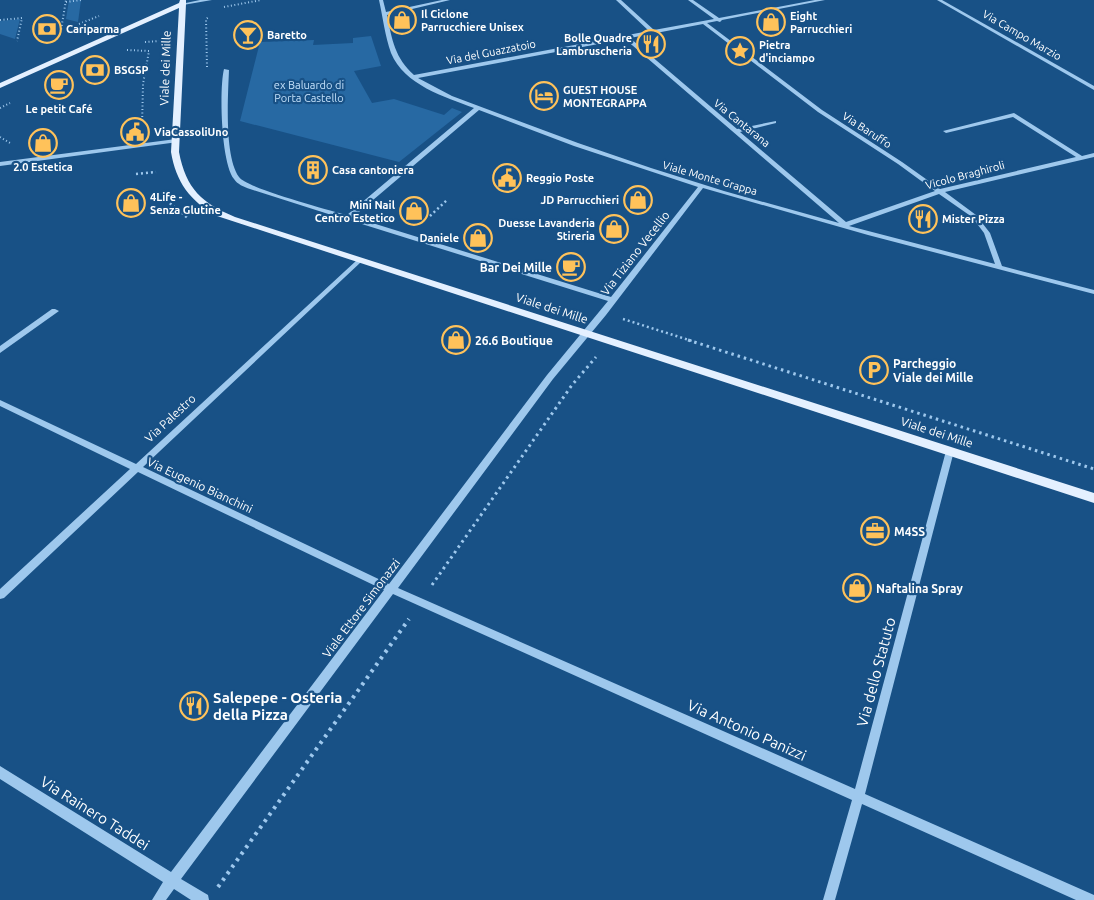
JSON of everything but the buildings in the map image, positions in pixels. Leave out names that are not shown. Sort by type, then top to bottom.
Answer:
[{"type":"main road","points":[[0,86],[183,2]]},
{"type":"main road","name":"Viale dei Mille","points":[[183,2],[179,50],[176,163],[181,179],[195,197],[206,206],[232,219],[359,261],[1094,498]]},
{"type":"street","points":[[183,2],[210,0]]},
{"type":"street","name":"Viale Monte Grappa","points":[[381,0],[398,61],[403,69],[428,86],[479,107],[575,146],[701,187],[1094,292]]},
{"type":"street","points":[[384,14],[448,0]]},
{"type":"street","points":[[618,0],[653,32]]},
{"type":"street","points":[[690,0],[720,21]]},
{"type":"street","name":"Via del Guazzatoio","points":[[413,77],[705,24],[823,0]]},
{"type":"street","name":"Via Campo Marzio","points":[[939,0],[1094,88]]},
{"type":"street","name":"Via Baruffo","points":[[705,24],[820,111],[940,192],[980,223],[987,233],[1000,266]]},
{"type":"street","name":"Via Cantarana","points":[[626,37],[690,95],[779,166],[844,225]]},
{"type":"street","points":[[226,70],[228,149],[234,176],[241,183],[347,219],[612,300]]},
{"type":"street","points":[[347,219],[479,107]]},
{"type":"street","points":[[946,131],[1014,115],[1081,158]]},
{"type":"street","points":[[736,131],[774,122]]},
{"type":"street","points":[[0,164],[176,141]]},
{"type":"street","name":"Vicolo Braghiroli","points":[[844,225],[940,192],[1094,154]]},
{"type":"street","name":"Via Tiziano Vecellio","points":[[586,333],[701,187]]},
{"type":"street","name":"Via Palestro","points":[[0,595],[134,468],[359,261]]},
{"type":"street","points":[[0,350],[55,311]]},
{"type":"street","name":"Viale Ettore Simonazzi","points":[[158,900],[550,377],[586,333]]},
{"type":"street","name":"Via Eugenio Bianchini","points":[[0,403],[391,589]]},
{"type":"street","name":"Via dello Statuto","points":[[829,900],[859,795],[950,451]]},
{"type":"street","name":"Via Antonio Panizzi","points":[[391,589],[859,795],[1091,900]]},
{"type":"street","name":"Via Rainero Taddei","points":[[0,772],[203,900]]},
{"type":"path","points":[[53,42],[61,30],[66,1],[81,0]]},
{"type":"path","points":[[222,8],[261,0]]},
{"type":"path","points":[[79,24],[99,16]]},
{"type":"path","points":[[0,20],[22,18],[17,41]]},
{"type":"path","points":[[121,50],[149,51],[143,84],[142,132]]},
{"type":"path","points":[[0,108],[16,100]]},
{"type":"path","points":[[136,174],[156,172]]},
{"type":"path","points":[[166,200],[194,221]]},
{"type":"path","points":[[430,216],[447,200]]},
{"type":"path","points":[[215,892],[572,385]]},
{"type":"green space","points":[[69,0],[81,0],[78,22],[66,19]]},
{"type":"green space","points":[[20,19],[15,39],[0,34],[0,21]]},
{"type":"green space","name":"ex Baluardo di Porta Castello","points":[[371,36],[381,66],[354,71],[372,103],[394,99],[444,115],[452,108],[462,112],[399,162],[240,121],[260,42],[314,40],[313,45],[353,43],[353,38]]},
{"type":"place","name":"Il Ciclone Parrucchiere Unisex","points":[[402,20]]},
{"type":"place","name":"Eight Parrucchieri","points":[[771,22]]},
{"type":"place","name":"Cariparma","points":[[47,29]]},
{"type":"place","name":"Baretto","points":[[248,35]]},
{"type":"place","name":"Bolle Quadre Lambruscheria","points":[[651,44]]},
{"type":"place","name":"Pietra d'inciampo","points":[[740,51]]},
{"type":"place","name":"BSGSP","points":[[95,70]]},
{"type":"place","name":"Le petit Café","points":[[59,85]]},
{"type":"place","name":"GUEST HOUSE MONTEGRAPPA","points":[[544,96]]},
{"type":"place","name":"ViaCassoliUno","points":[[135,132]]},
{"type":"place","name":"2.0 Estetica","points":[[43,143]]},
{"type":"place","name":"Casa cantoniera","points":[[313,170]]},
{"type":"place","name":"Reggio Poste","points":[[507,178]]},
{"type":"place","name":"JD Parrucchieri","points":[[638,200]]},
{"type":"place","name":"4Life - Senza Glutine","points":[[131,203]]},
{"type":"place","name":"Mini Nail Centro Estetico","points":[[414,211]]},
{"type":"place","name":"Mister Pizza","points":[[923,219]]},
{"type":"place","name":"Duesse Lavanderia Stireria","points":[[614,229]]},
{"type":"place","name":"Daniele","points":[[478,238]]},
{"type":"place","name":"Bar Dei Mille","points":[[571,267]]},
{"type":"place","name":"26.6 Boutique","points":[[456,340]]},
{"type":"place","name":"Parcheggio Viale dei Mille","points":[[874,370]]},
{"type":"place","name":"M4SS","points":[[875,531]]},
{"type":"place","name":"Naftalina Spray","points":[[857,588]]},
{"type":"place","name":"Salepepe - Osteria della Pizza","points":[[194,706]]}]
